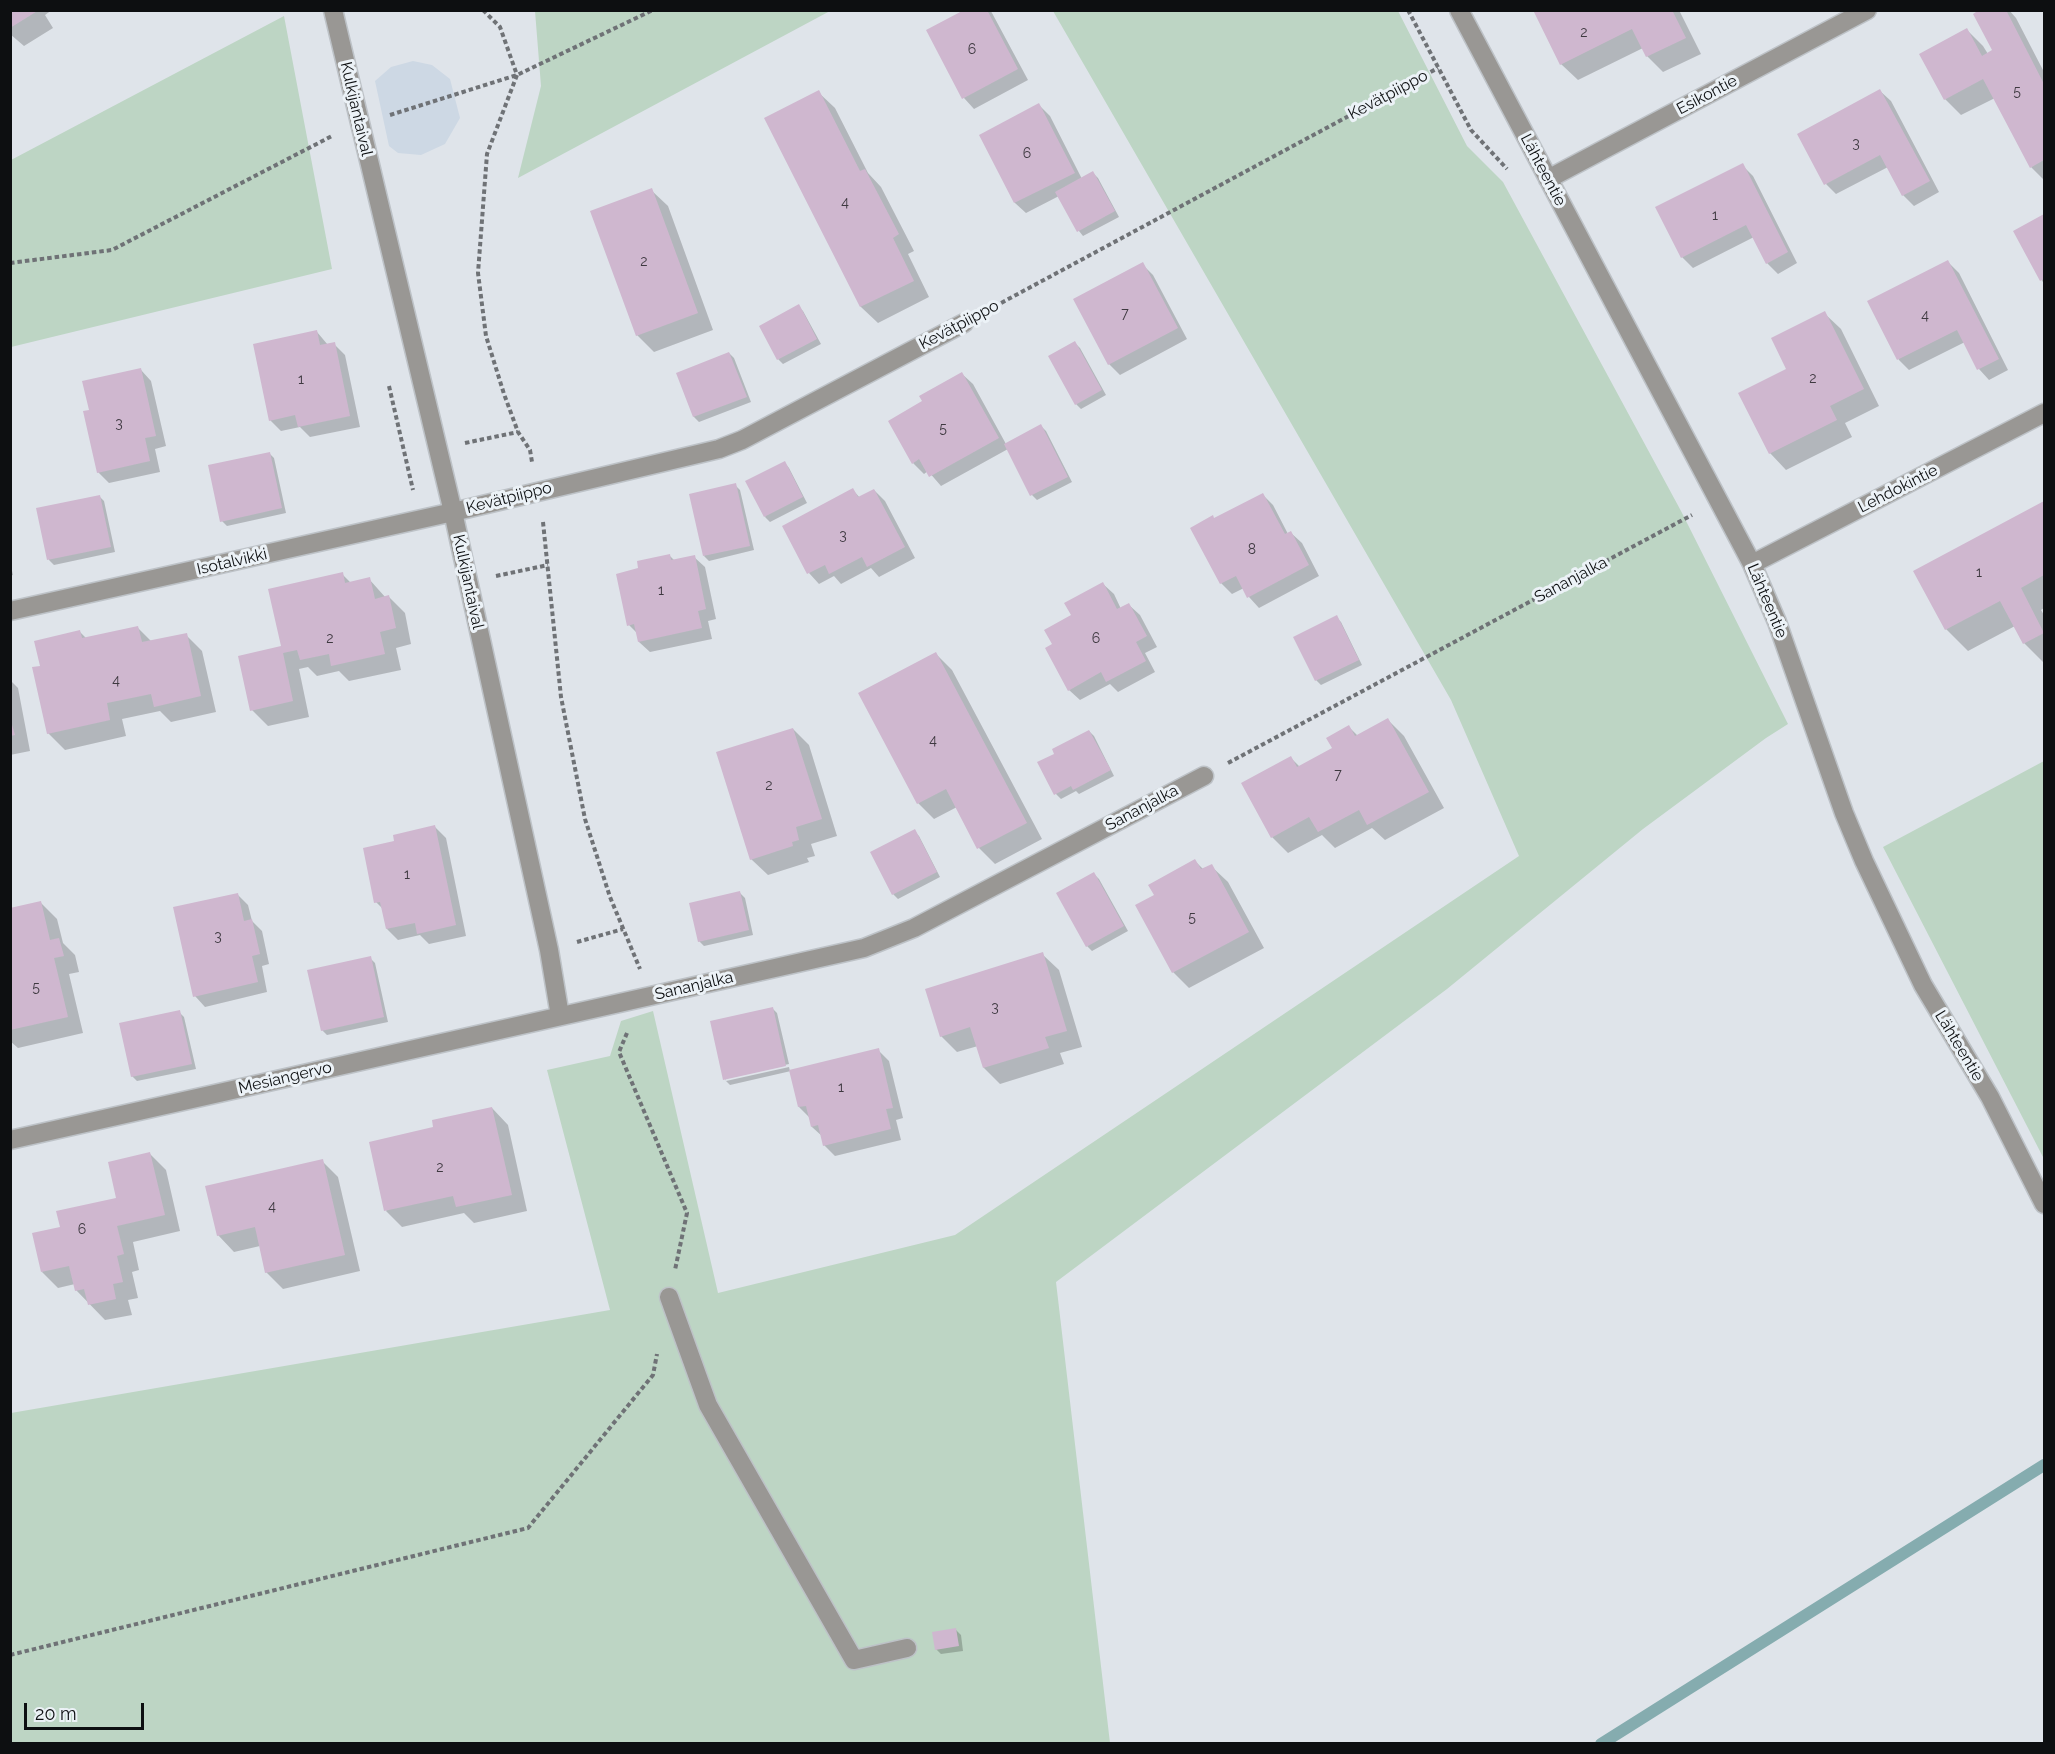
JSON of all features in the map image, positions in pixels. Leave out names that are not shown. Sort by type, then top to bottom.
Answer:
[{"type":"street","name":"Kulkijantaival","points":[[333,10],[453,512],[546,938],[560,1016]]},
{"type":"street","name":"Lähteentie","points":[[1459,10],[1752,564],[1778,622],[1844,813],[1864,861],[1923,985],[1990,1097],[2044,1204]]},
{"type":"street","name":"Esikontie","points":[[1548,179],[1867,10]]},
{"type":"street","name":"Kevätpiippo","points":[[453,512],[727,446],[964,323]]},
{"type":"street","name":"Lehdokintie","points":[[1752,564],[2044,413]]},
{"type":"street","name":"Isotalvikki","points":[[10,611],[453,512]]},
{"type":"street","name":"Sananjalka","points":[[560,1016],[864,948],[914,928],[1204,776]]},
{"type":"street","name":"Mesiangervo","points":[[10,1140],[560,1016]]},
{"type":"street","points":[[669,1297],[708,1405],[854,1660],[907,1648]]},
{"type":"path","points":[[483,10],[500,27],[517,75],[487,154],[478,273],[486,336],[518,432],[530,450],[539,491],[561,697],[585,819],[609,897],[644,977],[649,997]]},
{"type":"path","name":"Kevätpiippo","points":[[964,323],[1438,68]]},
{"type":"path","name":"Sananjalka","points":[[1204,776],[1692,515]]},
{"type":"path","points":[[619,1052],[687,1213],[669,1297]]},
{"type":"path","points":[[10,1655],[528,1528],[653,1375],[657,1353]]},
{"type":"shaded area","points":[[413,61],[432,65],[450,79],[460,118],[445,144],[421,155],[398,153],[389,146],[375,81],[391,67]]},
{"type":"green space","points":[[535,10],[830,11],[518,178],[541,86]]},
{"type":"green space","points":[[1053,11],[1398,11],[1467,146],[1503,182],[1681,511],[1788,724],[1643,829],[1447,989],[1056,1282],[1110,1743],[11,1744],[11,1413],[610,1310],[547,1070],[610,1056],[621,1021],[653,1011],[718,1293],[955,1235],[1519,856],[1451,700]]},
{"type":"green space","points":[[284,16],[332,269],[11,347],[11,160]]},
{"type":"green space","points":[[2044,761],[2044,1159],[1883,847]]},
{"type":"building","points":[[10,10],[39,10],[10,28]]},
{"type":"building","points":[[964,10],[987,10],[1018,69],[962,99],[926,30]]},
{"type":"building","points":[[1533,10],[1672,10],[1686,38],[1646,57],[1632,29],[1560,65]]},
{"type":"building","points":[[1979,10],[2006,10],[2044,84],[2044,160],[2030,168],[1983,79],[1944,100],[1919,54],[1967,28],[1982,56],[1992,50],[1973,14]]},
{"type":"building","points":[[1880,89],[1930,181],[1902,196],[1880,155],[1824,185],[1797,134]]},
{"type":"building","points":[[819,90],[860,171],[865,169],[899,234],[893,238],[914,281],[860,307],[764,118]]},
{"type":"building","points":[[1039,103],[1075,173],[1014,203],[979,135]]},
{"type":"building","points":[[1743,163],[1788,252],[1766,264],[1746,225],[1681,258],[1655,207]]},
{"type":"building","points":[[1093,171],[1115,211],[1077,232],[1055,192]]},
{"type":"building","points":[[652,188],[698,313],[636,336],[590,211]]},
{"type":"building","points":[[2044,214],[2044,279],[2040,281],[2013,231]]},
{"type":"building","points":[[1948,260],[1999,359],[1977,370],[1957,330],[1897,360],[1867,301]]},
{"type":"building","points":[[1143,262],[1178,328],[1108,365],[1073,299]]},
{"type":"building","points":[[799,304],[817,339],[777,360],[759,326]]},
{"type":"building","points":[[1825,311],[1864,389],[1830,406],[1837,420],[1769,454],[1738,393],[1786,369],[1771,338]]},
{"type":"building","points":[[317,330],[320,345],[335,342],[350,416],[298,427],[295,415],[269,421],[253,344]]},
{"type":"building","points":[[1075,341],[1102,390],[1075,405],[1048,356]]},
{"type":"building","points":[[729,352],[747,397],[693,417],[676,373]]},
{"type":"building","points":[[141,368],[156,436],[145,438],[150,461],[97,473],[83,411],[89,410],[82,381]]},
{"type":"building","points":[[962,372],[999,438],[929,477],[919,459],[912,464],[888,421],[922,401],[919,396]]},
{"type":"building","points":[[1041,424],[1068,477],[1030,496],[1004,444]]},
{"type":"building","points":[[270,452],[282,508],[220,522],[208,465]]},
{"type":"building","points":[[785,461],[803,497],[764,517],[745,481]]},
{"type":"building","points":[[736,483],[750,546],[703,556],[689,494]]},
{"type":"building","points":[[853,488],[858,497],[874,489],[905,547],[867,567],[862,557],[829,574],[825,565],[807,574],[782,526]]},
{"type":"building","points":[[1263,493],[1285,534],[1291,531],[1309,565],[1247,598],[1236,576],[1220,584],[1190,528]]},
{"type":"building","points":[[100,495],[111,547],[47,560],[36,508]]},
{"type":"building","points":[[2044,501],[2044,575],[2021,588],[2044,633],[2023,644],[2000,601],[1945,630],[1913,571]]},
{"type":"building","points":[[670,554],[671,560],[695,555],[706,609],[698,611],[702,628],[638,642],[634,624],[627,626],[616,574],[638,568],[637,561]]},
{"type":"building","points":[[343,572],[345,583],[370,577],[375,599],[389,595],[396,628],[380,632],[385,654],[331,666],[329,654],[300,660],[297,650],[283,653],[293,701],[250,711],[238,656],[281,646],[268,589]]},
{"type":"building","points":[[1103,582],[1117,609],[1129,603],[1147,636],[1136,642],[1146,661],[1106,682],[1101,672],[1068,691],[1045,648],[1052,644],[1044,630],[1071,615],[1064,603]]},
{"type":"building","points":[[1337,615],[1359,660],[1315,681],[1293,637]]},
{"type":"building","points":[[138,626],[142,642],[187,633],[201,696],[154,707],[151,694],[107,703],[110,720],[47,734],[32,667],[40,666],[34,641],[80,630],[82,638]]},
{"type":"building","points":[[936,652],[1027,823],[977,849],[946,789],[917,804],[858,693]]},
{"type":"building","points":[[10,718],[15,735],[10,736]]},
{"type":"building","points":[[1388,718],[1429,792],[1367,825],[1359,810],[1318,832],[1309,817],[1271,838],[1241,783],[1291,756],[1297,767],[1332,748],[1326,738],[1349,725],[1355,736]]},
{"type":"building","points":[[793,728],[822,819],[796,827],[799,840],[792,842],[793,846],[750,860],[716,752]]},
{"type":"building","points":[[1089,730],[1111,770],[1073,790],[1071,786],[1054,795],[1037,762],[1054,754],[1052,749]]},
{"type":"building","points":[[435,825],[456,925],[417,934],[415,923],[386,929],[380,902],[374,903],[363,848],[394,841],[393,835]]},
{"type":"building","points":[[915,829],[937,872],[892,895],[870,852]]},
{"type":"building","points":[[1195,859],[1201,869],[1212,864],[1249,932],[1172,973],[1135,905],[1154,895],[1148,885]]},
{"type":"building","points":[[1094,872],[1124,926],[1086,947],[1056,893]]},
{"type":"building","points":[[740,891],[749,930],[698,942],[689,903]]},
{"type":"building","points":[[238,893],[244,921],[252,919],[260,954],[252,956],[258,982],[193,997],[173,907]]},
{"type":"building","points":[[41,901],[50,940],[59,938],[64,956],[54,958],[68,1017],[10,1030],[10,908]]},
{"type":"building","points":[[1043,952],[1067,1031],[1045,1037],[1049,1048],[983,1068],[970,1027],[940,1037],[925,989]]},
{"type":"building","points":[[371,956],[384,1017],[321,1031],[307,970]]},
{"type":"building","points":[[773,1007],[786,1066],[723,1080],[710,1021]]},
{"type":"building","points":[[180,1010],[192,1064],[131,1077],[119,1023]]},
{"type":"building","points":[[879,1048],[893,1108],[886,1109],[891,1129],[823,1146],[818,1125],[811,1127],[806,1106],[798,1107],[789,1070]]},
{"type":"building","points":[[492,1107],[512,1195],[456,1207],[453,1196],[384,1211],[369,1142],[433,1127],[432,1120]]},
{"type":"building","points":[[150,1152],[165,1215],[117,1226],[124,1254],[117,1256],[123,1282],[113,1284],[116,1299],[88,1305],[84,1289],[75,1291],[69,1266],[41,1272],[32,1233],[60,1227],[56,1211],[116,1198],[108,1162]]},
{"type":"building","points":[[323,1159],[345,1255],[265,1273],[255,1227],[217,1236],[205,1186]]},
{"type":"building","points":[[956,1628],[959,1646],[935,1650],[932,1632]]},
{"type":"waterway","points":[[1601,1744],[2044,1465]]}]
